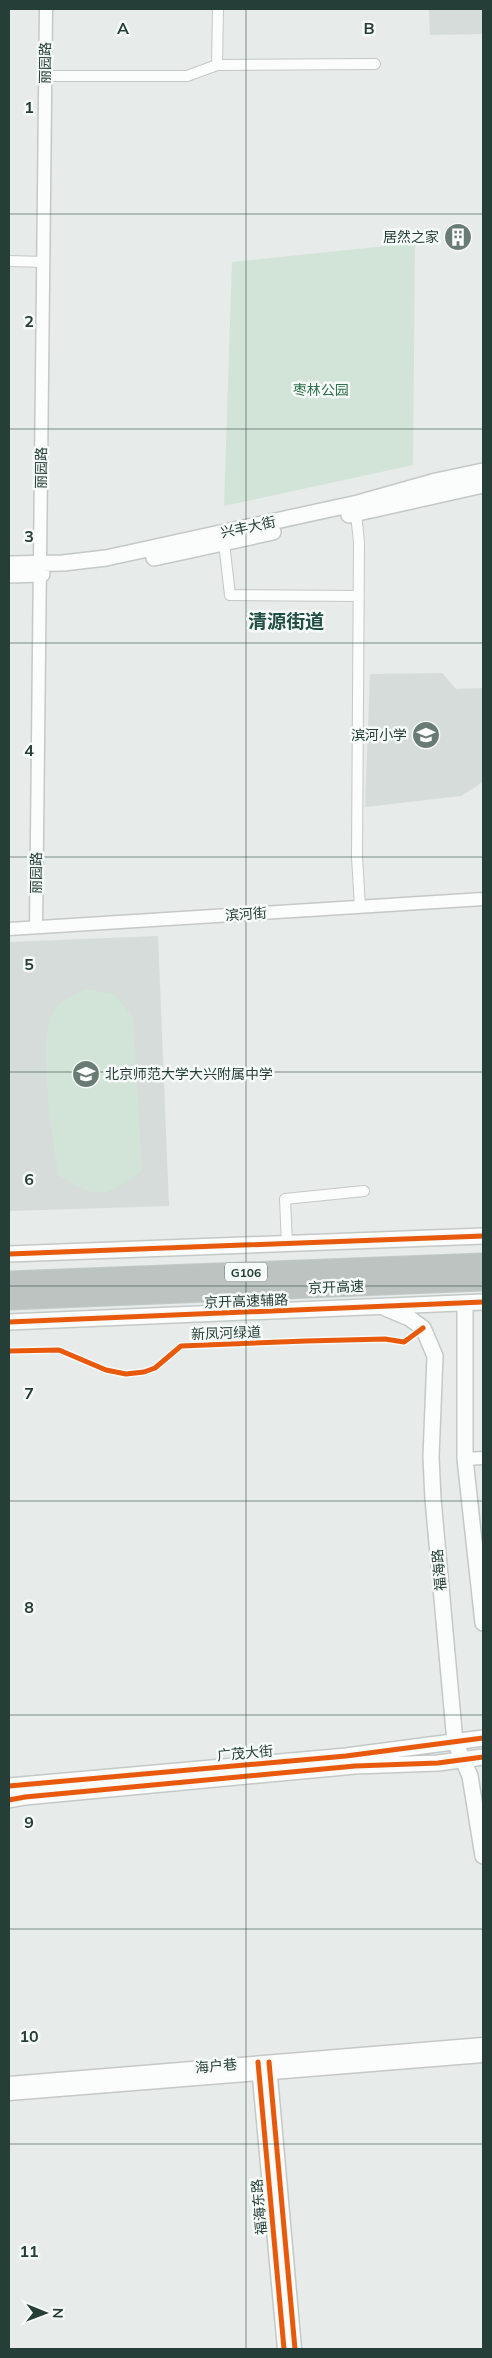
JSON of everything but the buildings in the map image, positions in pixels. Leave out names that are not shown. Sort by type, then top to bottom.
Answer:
[{"type":"highway","name":"京开高速","points":[[9,1281],[483,1263]]},
{"type":"highway","name":"京开高速","points":[[9,1300],[483,1281]]},
{"type":"main road","name":"兴丰大街","points":[[9,575],[106,558],[358,503],[436,481],[483,471]]},
{"type":"main road","name":"兴丰大街","points":[[9,564],[40,569],[93,570],[224,543],[483,485]]},
{"type":"main road","points":[[9,1254],[483,1236]]},
{"type":"main road","name":"京开高速辅路","points":[[9,1322],[483,1302]]},
{"type":"main road","points":[[465,1304],[465,1458],[483,1623]]},
{"type":"main road","name":"福海路","points":[[383,1307],[409,1318],[423,1328],[435,1356],[431,1456],[432,1499],[455,1742],[470,1776],[483,1856]]},
{"type":"main road","name":"广茂大街","points":[[9,1786],[346,1756],[483,1738]]},
{"type":"main road","name":"广茂大街","points":[[9,1800],[345,1767],[438,1763],[483,1757]]},
{"type":"street","name":"丽园路","points":[[36,927],[46,9]]},
{"type":"street","points":[[218,9],[218,65]]},
{"type":"street","points":[[45,76],[187,76],[218,65],[375,64]]},
{"type":"street","points":[[9,261],[44,262]]},
{"type":"street","points":[[356,514],[359,542],[360,657],[356,857],[360,907]]},
{"type":"street","points":[[224,543],[230,595],[358,596]]},
{"type":"street","name":"滨河街","points":[[9,929],[483,899]]},
{"type":"street","points":[[288,1244],[285,1199],[364,1191]]},
{"type":"street","points":[[465,1458],[483,1458]]},
{"type":"street","name":"海户巷","points":[[9,2094],[483,2044]]},
{"type":"street","name":"海户巷","points":[[9,2083],[483,2056]]},
{"type":"street","name":"福海东路","points":[[264,2068],[284,2349]]},
{"type":"street","name":"福海东路","points":[[264,2068],[295,2349]]},
{"type":"shaded area","points":[[429,9],[483,9],[483,34],[430,35]]},
{"type":"shaded area","name":"滨河小学","points":[[442,673],[456,689],[483,688],[483,782],[461,796],[365,807],[370,674]]},
{"type":"shaded area","name":"北京师范大学大兴附属中学","points":[[158,936],[169,1206],[9,1211],[9,942]]},
{"type":"green space","name":"枣林公园","points":[[415,243],[413,465],[224,506],[232,262]]},
{"type":"green space","points":[[86,989],[114,994],[133,1017],[142,1170],[119,1187],[101,1193],[83,1189],[58,1175],[47,1085],[47,1036],[51,1017],[59,1004]]},
{"type":"cycle path","points":[[9,1254],[483,1236]]},
{"type":"cycle path","points":[[9,1322],[483,1302]]},
{"type":"cycle path","name":"新凤河绿道","points":[[9,1351],[59,1350],[106,1370],[126,1374],[144,1372],[155,1368],[181,1346],[385,1339],[404,1342],[423,1328]]},
{"type":"cycle path","points":[[9,1786],[346,1756],[483,1738]]},
{"type":"cycle path","points":[[9,1800],[355,1766],[438,1763],[483,1757]]},
{"type":"cycle path","points":[[258,2062],[284,2349]]},
{"type":"cycle path","points":[[269,2062],[295,2349]]},
{"type":"place","name":"居然之家","points":[[458,237]]},
{"type":"place","name":"滨河小学","points":[[426,735]]},
{"type":"place","name":"北京师范大学大兴附属中学","points":[[86,1074]]},
{"type":"district","name":"清源街道","points":[[286,621]]}]
